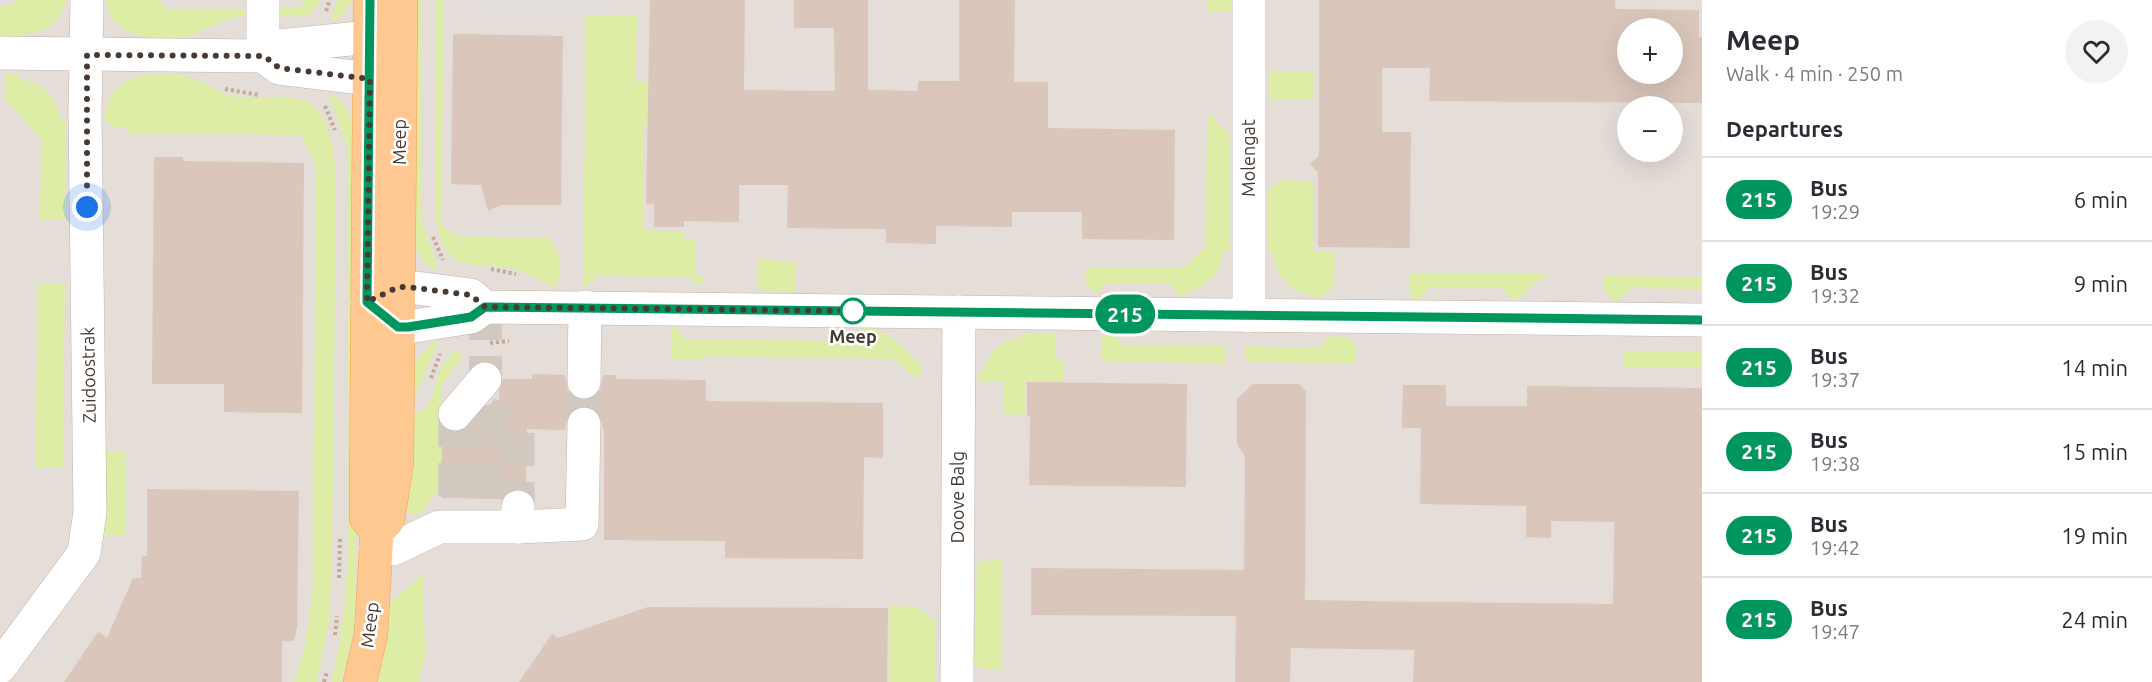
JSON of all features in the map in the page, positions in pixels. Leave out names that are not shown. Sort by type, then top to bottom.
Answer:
[{"type":"main road","name":"Meep","points":[[360,682],[371,634],[376,540],[366,518],[370,0]]},
{"type":"main road","name":"Meep","points":[[376,540],[388,520],[397,462],[401,0]]},
{"type":"street","name":"Zuidoostrak","points":[[0,666],[84,553],[90,512],[87,0]]},
{"type":"street","points":[[263,0],[264,56]]},
{"type":"street","name":"Molengat","points":[[1249,0],[1249,316]]},
{"type":"street","points":[[0,53],[264,56],[279,46],[370,37],[400,59],[370,79],[279,68],[264,56]]},
{"type":"street","points":[[485,307],[471,295],[398,287],[367,302],[398,327],[471,317],[485,307],[1702,320]]},
{"type":"street","points":[[584,382],[585,307]]},
{"type":"street","name":"Doove Balg","points":[[957,682],[960,312]]},
{"type":"street","points":[[456,414],[485,379]]},
{"type":"street","points":[[376,540],[393,549],[439,527],[471,516],[518,517],[582,525],[584,424]]},
{"type":"path","points":[[339,582],[340,537]]},
{"type":"path","points":[[334,642],[338,612]]},
{"type":"path","points":[[324,682],[330,663]]},
{"type":"shaded area","points":[[0,0],[1702,0],[1702,682],[0,682]]},
{"type":"shaded area","points":[[473,0],[610,0],[610,16],[473,16]]},
{"type":"green space","points":[[16,0],[66,0],[57,20],[41,31],[32,34],[0,36],[0,5],[11,5]]},
{"type":"green space","points":[[106,0],[158,0],[166,9],[246,9],[246,16],[224,21],[186,37],[151,38],[133,34],[118,25],[108,10]]},
{"type":"green space","points":[[304,0],[321,0],[309,15],[277,17],[277,7],[300,7]]},
{"type":"green space","points":[[337,0],[353,0],[342,15],[333,22],[331,19]]},
{"type":"green space","points":[[409,0],[422,0],[421,207],[437,270],[435,271],[423,260],[412,242]]},
{"type":"green space","points":[[436,0],[444,0],[441,225],[457,236],[548,238],[558,254],[560,268],[557,287],[514,269],[459,261],[447,251],[443,243],[437,227],[435,210]]},
{"type":"green space","points":[[1208,0],[1232,0],[1232,11],[1208,11]]},
{"type":"green space","points":[[586,16],[637,16],[636,81],[732,83],[720,127],[644,126],[643,230],[684,232],[684,240],[696,240],[695,275],[703,276],[703,282],[699,286],[689,277],[598,276],[583,288]]},
{"type":"green space","points":[[1269,71],[1313,72],[1313,99],[1269,99]]},
{"type":"green space","points":[[19,73],[20,79],[35,83],[47,91],[56,103],[60,119],[66,120],[65,220],[40,220],[41,139],[5,99],[6,74]]},
{"type":"green space","points":[[145,75],[186,76],[227,94],[241,97],[301,100],[312,105],[320,113],[330,137],[336,188],[332,571],[329,622],[317,682],[294,682],[304,651],[313,587],[316,167],[301,135],[127,133],[126,128],[115,128],[104,119],[108,102],[122,84]]},
{"type":"green space","points":[[329,93],[341,101],[356,126],[351,401],[347,397],[348,149]]},
{"type":"green space","points":[[1207,116],[1212,116],[1230,136],[1229,251],[1223,251],[1217,272],[1202,286],[1188,291],[1187,296],[1180,296],[1169,283],[1107,283],[1098,293],[1095,293],[1085,282],[1085,273],[1092,267],[1183,268],[1206,247]]},
{"type":"green space","points":[[1281,180],[1313,181],[1314,251],[1335,251],[1334,285],[1321,298],[1303,294],[1288,284],[1277,270],[1272,252],[1267,252],[1268,191]]},
{"type":"green space","points":[[757,259],[796,262],[795,292],[757,290]]},
{"type":"green space","points":[[1410,273],[1547,273],[1518,299],[1513,299],[1501,287],[1430,287],[1419,299],[1414,299],[1410,293]]},
{"type":"green space","points":[[1603,276],[1702,277],[1702,289],[1631,288],[1620,300],[1615,301],[1603,290]]},
{"type":"green space","points":[[38,284],[65,284],[63,467],[35,467]]},
{"type":"green space","points":[[672,328],[676,328],[685,339],[845,341],[858,330],[868,328],[885,334],[901,346],[921,365],[921,375],[912,376],[895,359],[706,356],[705,360],[672,359]]},
{"type":"green space","points":[[1021,333],[1056,334],[1056,358],[1064,359],[1064,381],[1025,381],[1025,415],[1004,414],[1004,381],[978,381],[979,372],[984,371],[988,359],[996,348],[1007,341],[1020,338]]},
{"type":"green space","points":[[1102,335],[1113,335],[1124,346],[1223,345],[1225,363],[1102,360]]},
{"type":"green space","points":[[1331,336],[1347,337],[1356,345],[1356,363],[1246,362],[1246,346],[1319,348]]},
{"type":"green space","points":[[438,342],[413,401],[413,367],[420,355]]},
{"type":"green space","points":[[460,351],[461,359],[442,384],[441,487],[420,514],[409,514],[404,508],[413,415],[425,408],[430,400],[446,360],[452,354]]},
{"type":"green space","points":[[1623,351],[1702,352],[1702,368],[1623,367]]},
{"type":"green space","points":[[350,415],[357,415],[356,605],[353,635],[342,682],[331,682],[338,650],[346,585],[348,420]]},
{"type":"green space","points":[[103,451],[126,452],[125,536],[101,536]]},
{"type":"green space","points":[[1002,560],[1001,669],[983,670],[974,664],[977,561]]},
{"type":"green space","points":[[423,574],[425,655],[419,682],[377,682],[385,647],[390,602]]},
{"type":"green space","points":[[890,606],[918,607],[936,621],[935,682],[889,682]]},
{"type":"building","points":[[650,0],[745,0],[744,90],[835,91],[834,28],[794,28],[794,0],[868,0],[868,90],[918,91],[918,81],[959,81],[959,0],[1015,0],[1014,82],[1048,82],[1048,128],[1175,130],[1174,240],[1082,239],[1082,212],[1012,212],[1012,227],[936,226],[936,244],[886,243],[886,229],[787,228],[788,185],[739,185],[739,222],[684,221],[684,227],[654,227],[654,204],[646,204]]},
{"type":"building","points":[[1319,0],[1615,0],[1615,9],[1699,10],[1699,37],[1702,37],[1702,103],[1683,103],[1683,96],[1617,96],[1617,102],[1429,101],[1430,68],[1382,68],[1382,132],[1411,132],[1410,248],[1318,247],[1318,173],[1310,164],[1319,156]]},
{"type":"building","points":[[453,34],[563,36],[561,205],[501,205],[488,211],[481,185],[451,184]]},
{"type":"building","points":[[154,157],[183,157],[183,161],[304,163],[302,413],[224,412],[224,384],[152,384]]},
{"type":"building","points":[[532,374],[565,375],[568,392],[574,398],[583,401],[593,399],[600,392],[603,375],[616,375],[616,379],[706,380],[706,401],[883,403],[883,458],[864,457],[863,559],[725,558],[725,541],[604,540],[604,430],[600,414],[585,405],[576,407],[568,414],[565,430],[527,429],[526,490],[517,488],[509,491],[501,499],[441,498],[442,427],[451,432],[462,431],[484,409],[499,409],[499,392],[503,379],[532,379]]},
{"type":"building","points":[[1027,382],[1187,384],[1186,487],[1029,485],[1030,416],[1027,416]]},
{"type":"building","points":[[1253,384],[1299,384],[1306,391],[1305,600],[1613,604],[1614,522],[1551,521],[1551,538],[1526,537],[1526,506],[1420,504],[1421,428],[1402,428],[1403,385],[1446,385],[1446,406],[1527,406],[1527,386],[1702,388],[1702,682],[1413,682],[1414,650],[1291,648],[1290,682],[1235,682],[1236,616],[1031,615],[1031,568],[1244,570],[1245,456],[1237,445],[1237,399]]},
{"type":"building","points":[[147,489],[299,491],[297,627],[294,641],[282,641],[282,682],[64,682],[98,632],[107,638],[133,578],[141,578],[142,556],[147,556]]},
{"type":"building","points":[[648,607],[888,608],[887,682],[519,682],[552,634],[558,638]]},
{"type":"tunnel","points":[[485,307],[486,413],[518,427],[518,507]]},
{"type":"tunnel","points":[[584,382],[584,424]]},
{"type":"tunnel","points":[[486,413],[486,507]]},
{"type":"tunnel","points":[[455,414],[455,505]]},
{"type":"bus line","name":"215","points":[[370,0],[367,302],[398,327],[471,317],[485,307],[1702,320]]},
{"type":"place","name":"Meep","points":[[853,311]]},
{"type":"route","points":[[87,207],[87,55],[264,56],[279,68],[370,79],[367,302],[398,287],[408,287],[471,295],[485,307],[853,311]]}]
